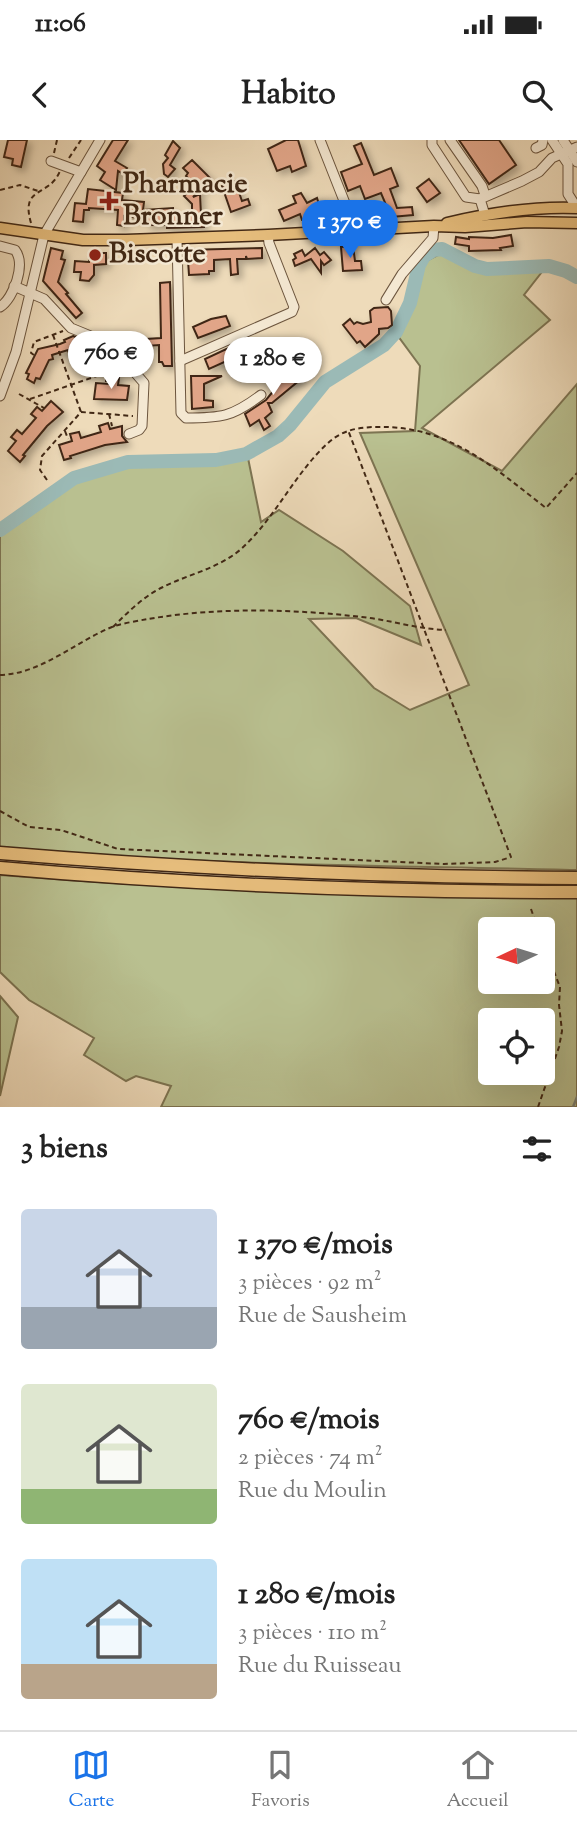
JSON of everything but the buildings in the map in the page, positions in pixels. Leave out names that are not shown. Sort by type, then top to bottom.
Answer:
[{"type":"highway","points":[[0,853],[205,868],[320,873],[577,877]]},
{"type":"highway","points":[[0,868],[263,886],[577,892]]},
{"type":"main road","points":[[434,226],[485,215],[551,207],[577,209]]},
{"type":"main road","points":[[0,228],[83,240],[268,236],[527,222],[577,223]]},
{"type":"street","points":[[0,396],[16,352],[44,235],[100,140]]},
{"type":"street","points":[[320,140],[356,231]]},
{"type":"street","points":[[432,140],[432,145],[466,197],[482,197],[523,181],[539,172],[552,158],[570,150]]},
{"type":"street","points":[[450,140],[482,186],[485,215]]},
{"type":"street","points":[[552,140],[570,150]]},
{"type":"street","points":[[563,140],[577,162]]},
{"type":"street","points":[[570,150],[568,194],[577,209],[577,223]]},
{"type":"street","points":[[52,161],[81,172]]},
{"type":"street","points":[[386,300],[402,274],[433,238],[434,226]]},
{"type":"street","points":[[180,361],[292,312],[294,307],[268,236]]},
{"type":"street","points":[[177,239],[181,413],[186,418],[215,418],[232,414],[261,395]]},
{"type":"street","points":[[0,246],[12,248],[19,256],[14,286],[6,303],[0,307]]},
{"type":"street","points":[[14,286],[44,299],[71,328],[110,344],[144,383],[142,426],[129,435]]},
{"type":"path","points":[[52,161],[57,140]]},
{"type":"path","points":[[30,233],[27,204],[38,191],[56,182],[63,164],[81,140]]},
{"type":"path","points":[[0,190],[20,185],[38,191]]},
{"type":"path","points":[[27,340],[34,342],[71,328]]},
{"type":"path","points":[[53,335],[81,412]]},
{"type":"path","points":[[34,342],[31,353],[34,355]]},
{"type":"path","points":[[30,400],[119,369],[127,363]]},
{"type":"path","points":[[106,373],[106,382]]},
{"type":"path","points":[[19,394],[44,408]]},
{"type":"path","points":[[81,412],[133,416]]},
{"type":"path","points":[[47,480],[40,470],[40,461],[81,412]]},
{"type":"path","points":[[109,414],[112,426]]},
{"type":"path","points":[[0,675],[25,672],[113,627],[147,597],[163,587],[222,562],[259,531],[327,443],[348,430],[391,427],[417,429],[439,435],[472,453],[546,508],[577,473]]},
{"type":"path","points":[[65,430],[68,439]]},
{"type":"path","points":[[0,811],[29,827],[61,830],[118,849],[444,864],[495,862],[511,857],[348,430]]},
{"type":"path","points":[[113,627],[180,614],[268,611],[354,616],[424,629],[446,630]]},
{"type":"path","points":[[531,909],[534,917]]},
{"type":"path","points":[[538,1107],[562,1031],[560,987],[555,974]]},
{"type":"green space","points":[[442,253],[486,273],[545,268],[524,295],[550,320],[422,428],[502,471],[577,384],[577,870],[216,861],[0,847],[0,534],[76,481],[129,466],[214,464],[248,458],[261,522],[279,510],[343,551],[410,606],[421,645],[356,618],[309,619],[374,688],[410,710],[469,685],[360,433],[415,431],[420,366],[398,336],[426,261]]},
{"type":"green space","points":[[0,875],[288,892],[577,898],[577,1107],[161,1107],[171,1086],[136,1076],[126,1081],[84,1055],[94,1038],[29,1000],[0,972]]},
{"type":"green space","points":[[0,996],[18,1017],[0,1096]]},
{"type":"waterway","points":[[0,530],[74,478],[128,462],[216,460],[246,454],[278,436],[325,382],[384,345],[396,332],[410,303],[419,265],[424,256],[434,250],[442,249],[475,266],[487,269],[549,266],[577,277]]},
{"type":"waterway","points":[[573,1107],[577,1097]]},
{"type":"place","name":"Pharmacie Bronner","points":[[109,201]]},
{"type":"place","name":"Biscotte","points":[[95,255]]}]
